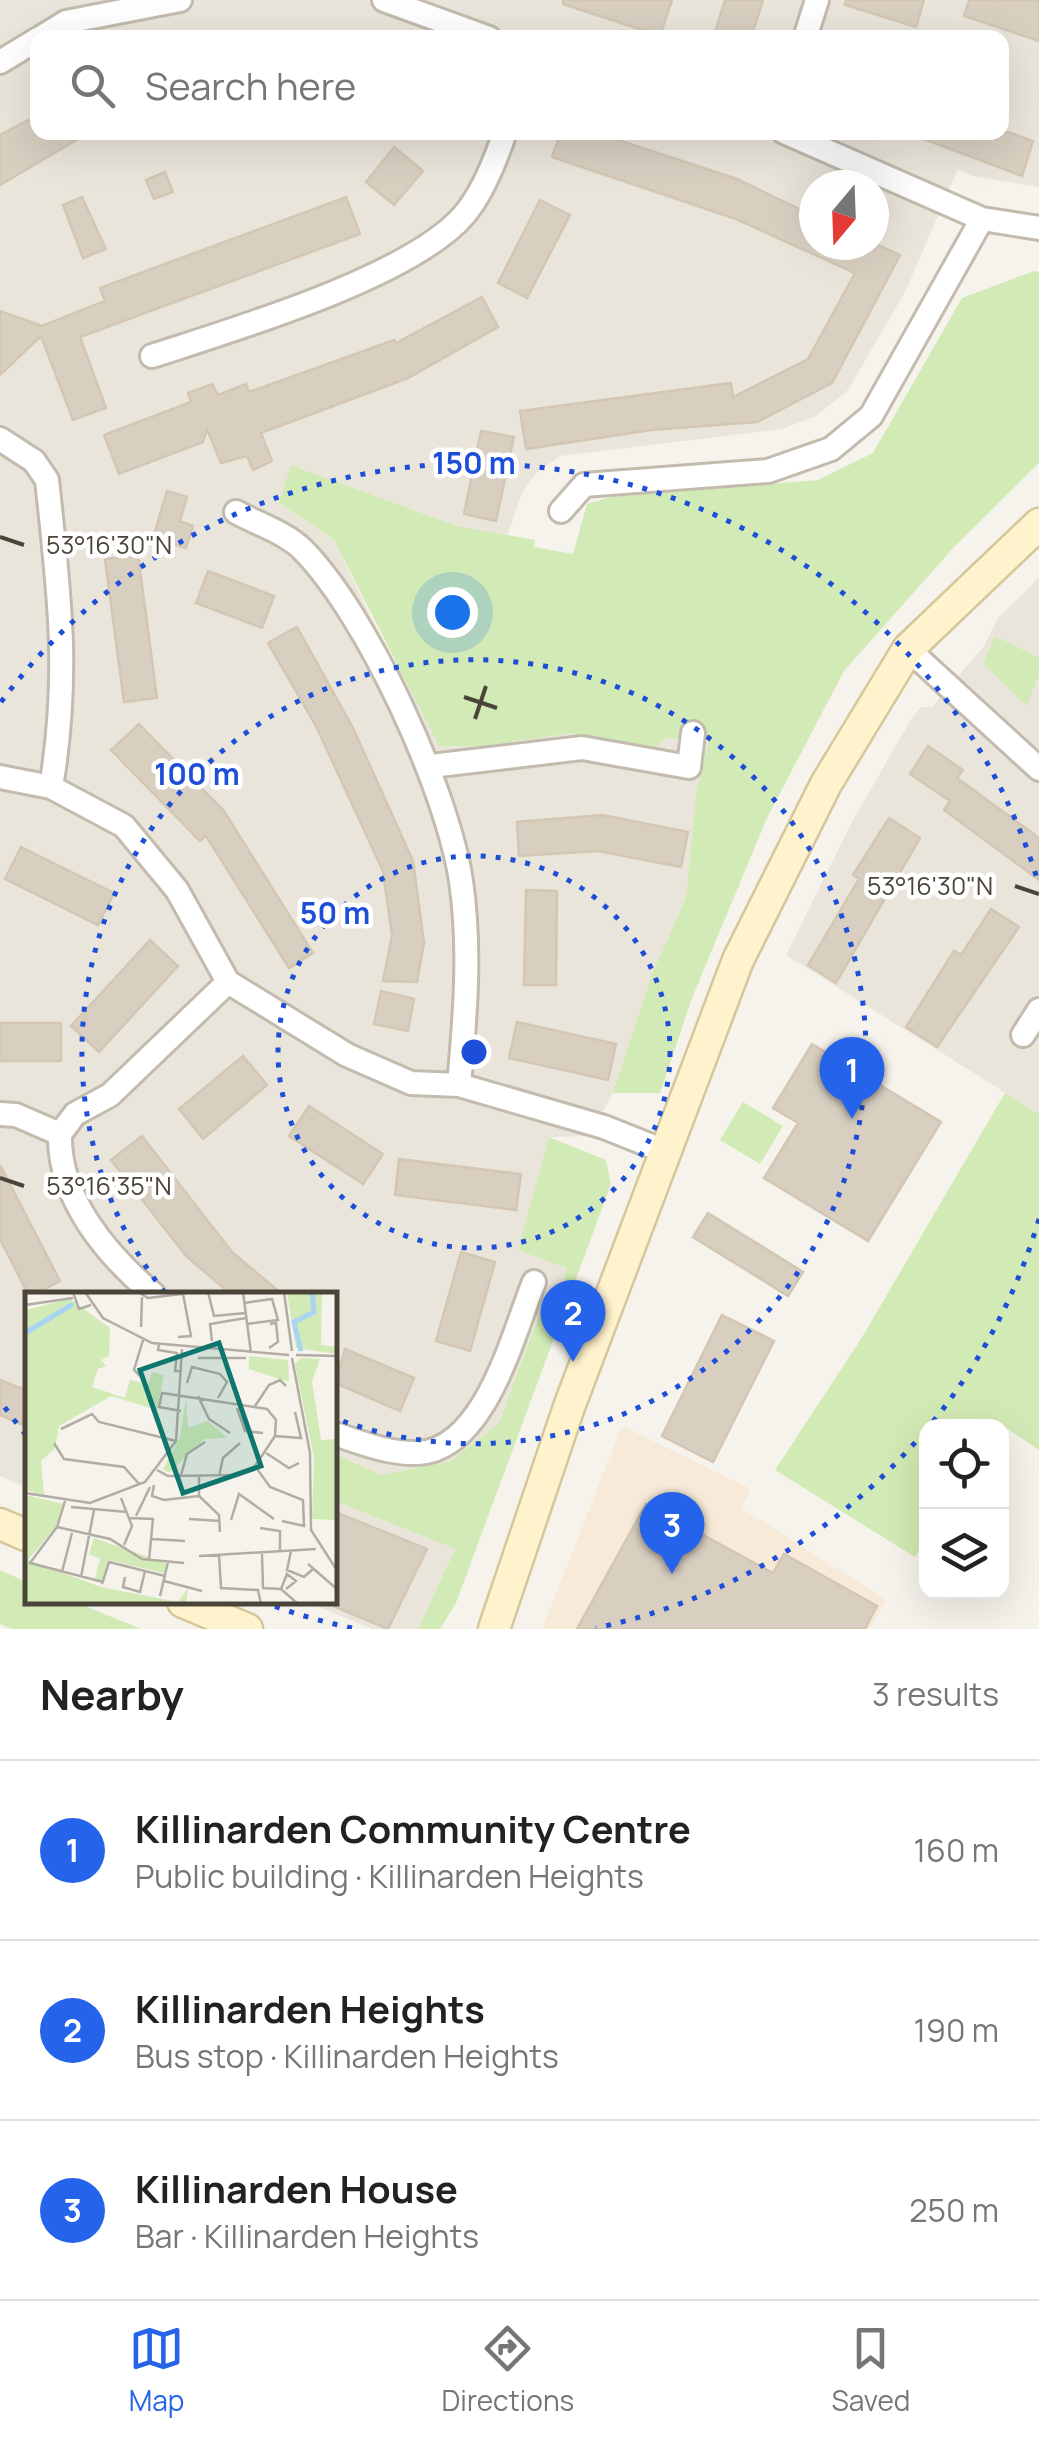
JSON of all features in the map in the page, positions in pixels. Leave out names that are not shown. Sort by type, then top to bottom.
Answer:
[{"type":"street","points":[[47,30],[66,11],[180,0]]},
{"type":"street","points":[[384,0],[467,30]]},
{"type":"street","points":[[809,30],[818,0]]},
{"type":"street","points":[[0,62],[30,44]]},
{"type":"street","points":[[152,356],[365,279],[417,254],[464,214],[496,158],[502,140]]},
{"type":"street","points":[[802,140],[982,219],[1039,228]]},
{"type":"street","points":[[560,511],[584,485],[768,470],[831,449],[871,416],[982,219]]},
{"type":"street","points":[[0,439],[34,460],[47,480],[64,640],[62,718],[51,786]]},
{"type":"street","points":[[236,512],[299,546],[337,590],[431,766],[461,880],[467,982],[459,1086]]},
{"type":"street","points":[[494,1629],[664,1152],[738,960],[826,784],[908,650],[1039,524]]},
{"type":"street","points":[[908,650],[1039,769]]},
{"type":"street","points":[[431,766],[582,748],[689,767],[694,734]]},
{"type":"street","points":[[0,778],[51,786],[124,826],[178,890],[228,982],[347,1055],[411,1083],[459,1086],[604,1127],[664,1152]]},
{"type":"street","points":[[151,1292],[110,1257],[64,1176],[60,1134],[75,1114],[110,1095],[228,982]]},
{"type":"street","points":[[1023,1035],[1039,1010]]},
{"type":"street","points":[[0,1114],[16,1115],[60,1134]]},
{"type":"street","points":[[338,1435],[376,1448],[421,1453],[458,1439],[486,1403],[534,1282]]},
{"type":"street","points":[[0,1524],[25,1535]]},
{"type":"street","points":[[189,1604],[247,1629]]},
{"type":"shaded area","points":[[0,0],[1039,0],[1039,187],[973,176],[958,169],[906,290],[848,390],[816,416],[782,429],[560,456],[536,473],[523,491],[507,535],[457,526],[292,465],[279,503],[334,540],[393,663],[485,746],[573,733],[653,750],[665,738],[710,740],[696,793],[686,898],[653,971],[613,1093],[590,1136],[549,1137],[519,1249],[566,1268],[561,1299],[542,1307],[499,1423],[451,1461],[382,1475],[338,1455],[338,1292],[25,1292],[25,1487],[0,1476]]},
{"type":"shaded area","points":[[1039,578],[1039,1114],[786,955],[852,822],[913,716],[922,707],[932,707],[984,646],[998,618]]},
{"type":"shaded area","points":[[622,1426],[751,1489],[741,1508],[887,1600],[870,1629],[542,1629]]},
{"type":"shaded area","points":[[338,1502],[455,1549],[418,1629],[373,1629],[311,1604],[338,1604]]},
{"type":"green space","points":[[1039,272],[1039,463],[954,547],[844,671],[767,818],[692,998],[660,1093],[613,1093],[653,971],[686,898],[696,793],[709,741],[665,738],[653,750],[573,733],[485,746],[439,746],[334,540],[279,503],[291,465],[457,526],[535,540],[534,547],[573,554],[587,504],[611,497],[818,480],[873,453],[962,298]]},
{"type":"green space","points":[[995,636],[1039,658],[1039,673],[1027,706],[983,664]]},
{"type":"green space","points":[[1005,1093],[1039,1114],[1039,1450],[1009,1430],[1009,1419],[919,1419],[919,1551],[915,1557],[775,1470],[861,1339]]},
{"type":"green space","points":[[743,1102],[783,1126],[760,1164],[720,1140]]},
{"type":"green space","points":[[549,1137],[606,1160],[611,1184],[456,1603],[440,1629],[418,1629],[455,1549],[338,1502],[338,1455],[382,1475],[451,1461],[499,1423],[542,1307],[561,1299],[566,1268],[518,1250]]},
{"type":"green space","points":[[0,1570],[25,1581],[25,1604],[80,1604],[141,1629],[12,1629],[0,1624]]},
{"type":"building","points":[[563,0],[672,0],[662,30],[642,30],[563,4]]},
{"type":"building","points":[[725,0],[763,0],[754,30],[716,30]]},
{"type":"building","points":[[846,0],[924,0],[916,27],[845,5]]},
{"type":"building","points":[[969,0],[1039,0],[1039,41],[1009,30],[964,16]]},
{"type":"building","points":[[30,119],[30,140],[76,140],[0,185],[0,135]]},
{"type":"building","points":[[1009,132],[1033,141],[1022,176],[926,140],[1009,140]]},
{"type":"building","points":[[558,140],[618,140],[737,179],[799,209],[799,248],[736,219],[552,157]]},
{"type":"building","points":[[394,147],[423,171],[394,205],[366,182]]},
{"type":"building","points":[[165,172],[173,192],[154,199],[146,180]]},
{"type":"building","points":[[82,197],[106,249],[83,258],[63,205]]},
{"type":"building","points":[[346,197],[360,234],[80,337],[106,408],[73,420],[41,336],[0,375],[0,311],[42,326],[105,301],[100,288]]},
{"type":"building","points":[[540,200],[570,215],[527,298],[498,283]]},
{"type":"building","points":[[889,250],[900,255],[832,383],[757,422],[651,430],[526,449],[520,411],[731,383],[733,397],[808,359],[855,273],[826,260],[889,260]]},
{"type":"building","points":[[482,297],[498,327],[408,378],[261,433],[272,461],[253,470],[247,456],[221,463],[207,429],[203,442],[119,474],[104,435],[191,402],[188,393],[212,384],[218,395],[246,384],[249,392],[394,340],[396,343]]},
{"type":"building","points":[[481,431],[514,437],[496,521],[464,514]]},
{"type":"building","points":[[167,491],[187,497],[180,521],[193,526],[186,548],[153,538]]},
{"type":"building","points":[[138,555],[157,698],[124,702],[105,559]]},
{"type":"building","points":[[208,571],[274,596],[262,628],[196,603]]},
{"type":"building","points":[[297,627],[353,728],[413,861],[424,943],[417,982],[383,981],[392,935],[383,871],[316,726],[268,643]]},
{"type":"building","points":[[139,724],[224,811],[313,953],[289,968],[206,836],[200,841],[111,750]]},
{"type":"building","points":[[928,746],[963,770],[957,778],[1039,838],[1039,880],[944,810],[950,801],[910,774]]},
{"type":"building","points":[[602,815],[688,832],[681,867],[598,851],[519,856],[517,822]]},
{"type":"building","points":[[889,818],[920,838],[836,983],[808,965],[859,879],[853,875]]},
{"type":"building","points":[[21,847],[114,893],[98,925],[5,879]]},
{"type":"building","points":[[526,890],[557,891],[556,985],[524,985]]},
{"type":"building","points":[[991,909],[1019,927],[937,1047],[906,1027],[954,951],[961,955]]},
{"type":"building","points":[[150,940],[178,966],[99,1052],[71,1026]]},
{"type":"building","points":[[381,991],[414,999],[408,1031],[374,1024]]},
{"type":"building","points":[[517,1022],[616,1044],[608,1080],[509,1058]]},
{"type":"building","points":[[0,1023],[61,1023],[61,1061],[0,1061]]},
{"type":"building","points":[[812,1044],[941,1122],[868,1241],[764,1178],[798,1123],[773,1108]]},
{"type":"building","points":[[243,1056],[267,1085],[203,1139],[179,1109]]},
{"type":"building","points":[[309,1106],[383,1154],[363,1184],[289,1136]]},
{"type":"building","points":[[142,1136],[232,1252],[280,1292],[229,1292],[186,1256],[111,1160]]},
{"type":"building","points":[[399,1159],[521,1174],[516,1210],[395,1195]]},
{"type":"building","points":[[0,1165],[60,1281],[39,1292],[27,1292],[0,1239]]},
{"type":"building","points":[[708,1213],[803,1272],[788,1296],[693,1237]]},
{"type":"building","points":[[461,1252],[495,1262],[470,1351],[436,1341]]},
{"type":"building","points":[[722,1315],[774,1341],[713,1462],[662,1436]]},
{"type":"building","points":[[345,1349],[414,1378],[400,1411],[338,1384]]},
{"type":"building","points":[[0,1380],[25,1390],[25,1426],[0,1415]]},
{"type":"building","points":[[646,1504],[773,1573],[784,1554],[877,1606],[865,1629],[577,1629]]},
{"type":"building","points":[[338,1513],[427,1549],[388,1629],[335,1607]]},
{"type":"place","name":"Killinarden Community Centre","points":[[852,1119]]},
{"type":"place","name":"Killinarden Heights","points":[[573,1362]]},
{"type":"place","name":"Killinarden House","points":[[672,1574]]}]
